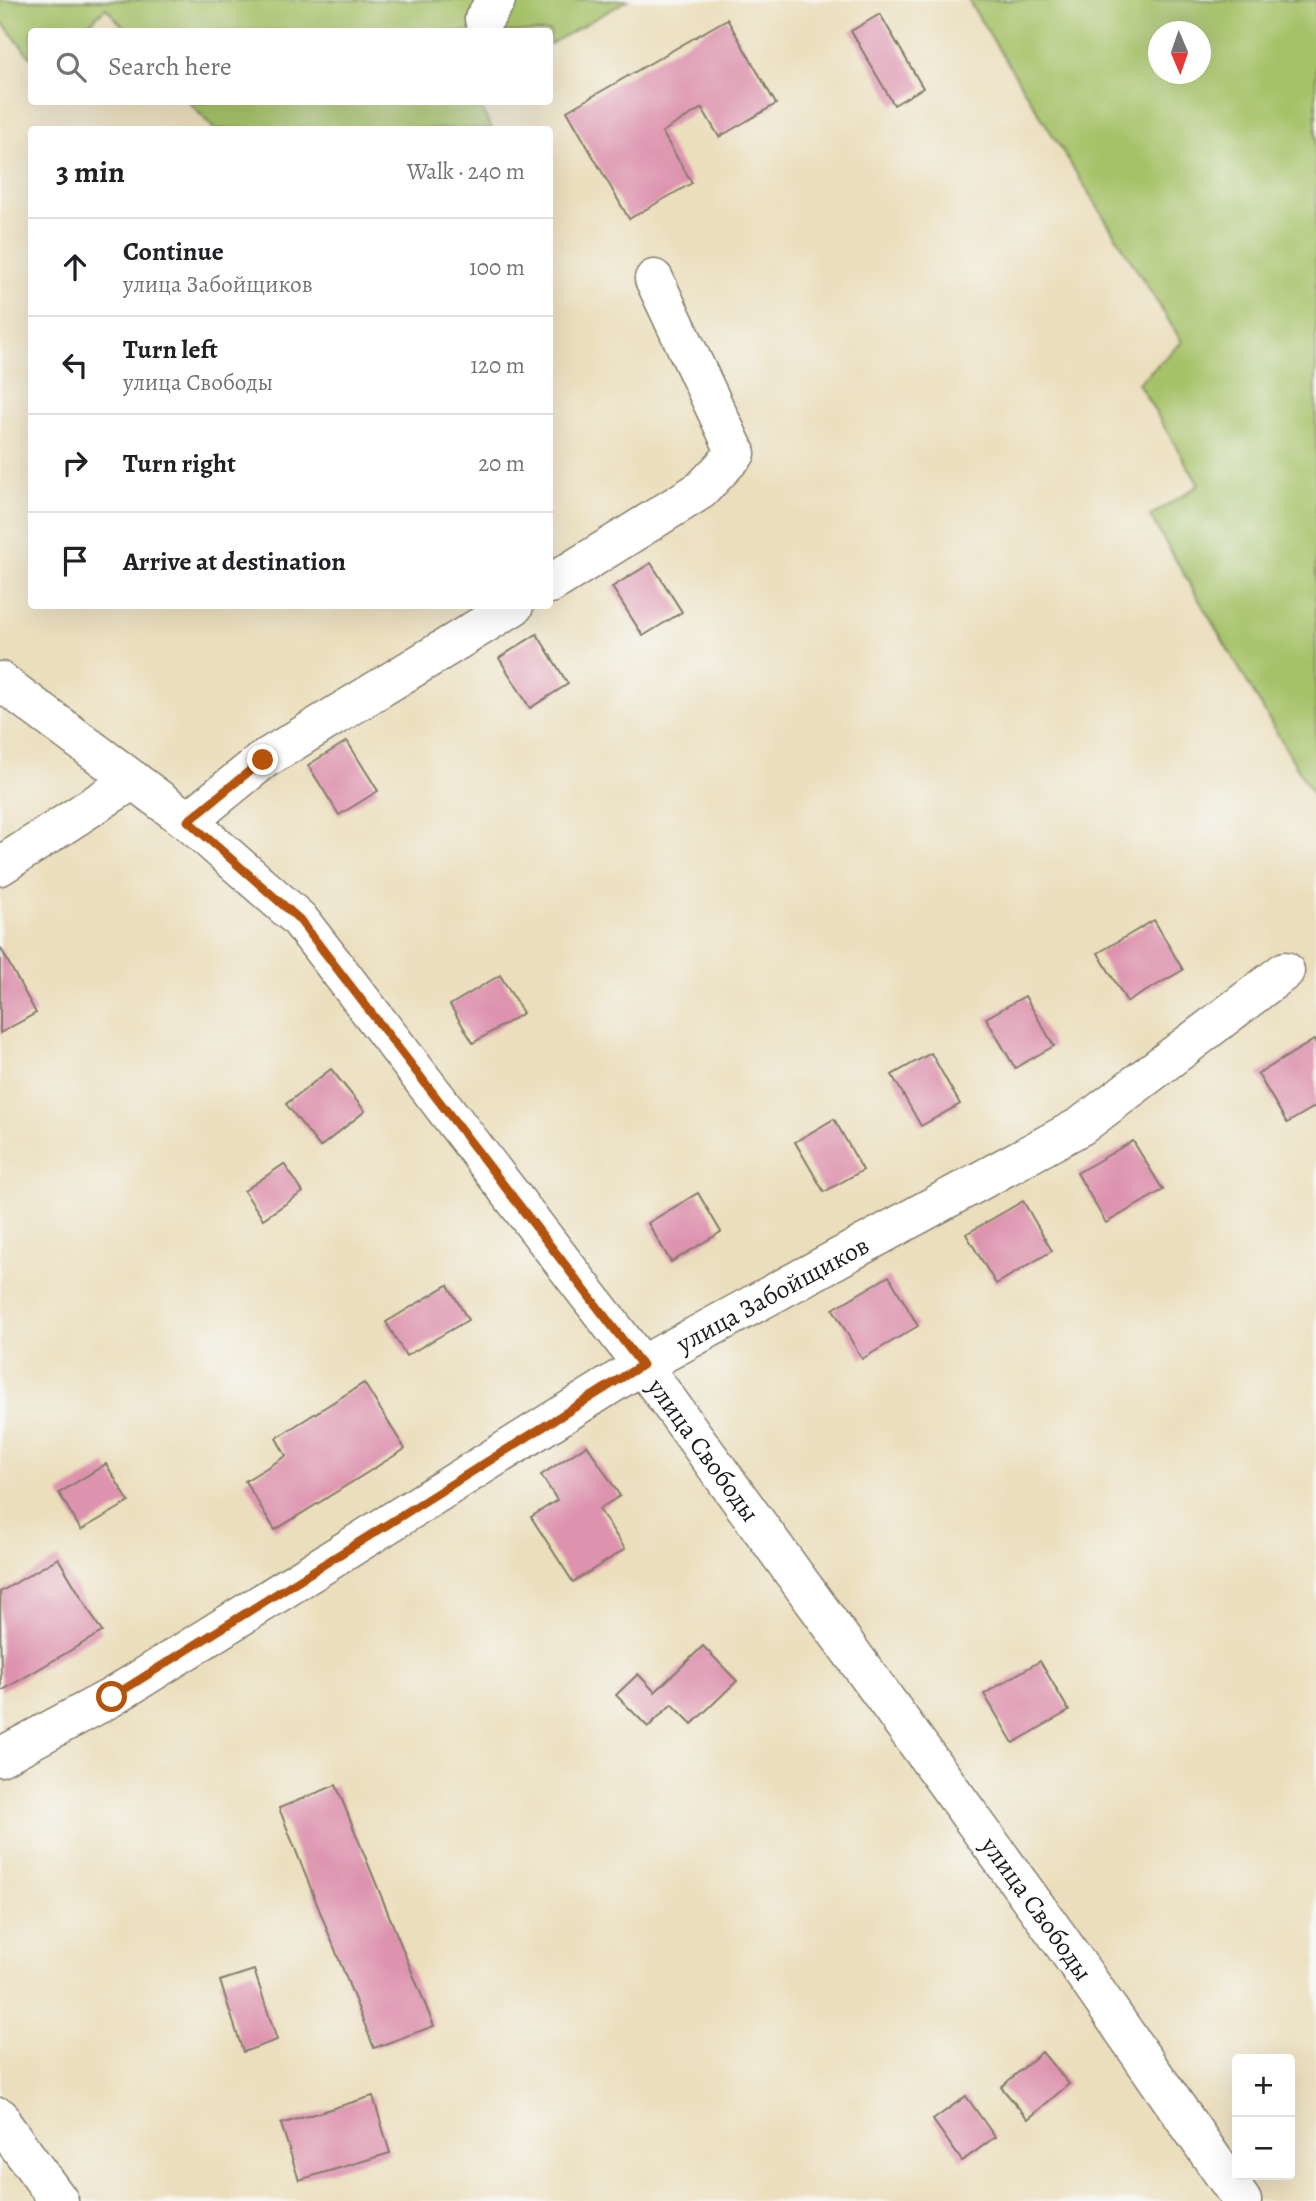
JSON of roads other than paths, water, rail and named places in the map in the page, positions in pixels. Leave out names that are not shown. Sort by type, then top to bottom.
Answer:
[{"type":"main road","points":[[553,582],[701,490],[736,453],[654,279]]},
{"type":"main road","points":[[188,821],[263,760],[509,609]]},
{"type":"main road","name":"улица Свободы","points":[[0,681],[188,821],[299,919],[642,1365],[1059,1938],[1242,2201]]},
{"type":"main road","points":[[0,866],[133,780]]},
{"type":"main road","name":"улица Забойщиков","points":[[0,1757],[112,1697],[642,1365],[1081,1126],[1285,971]]},
{"type":"main road","points":[[0,2117],[59,2201]]}]
